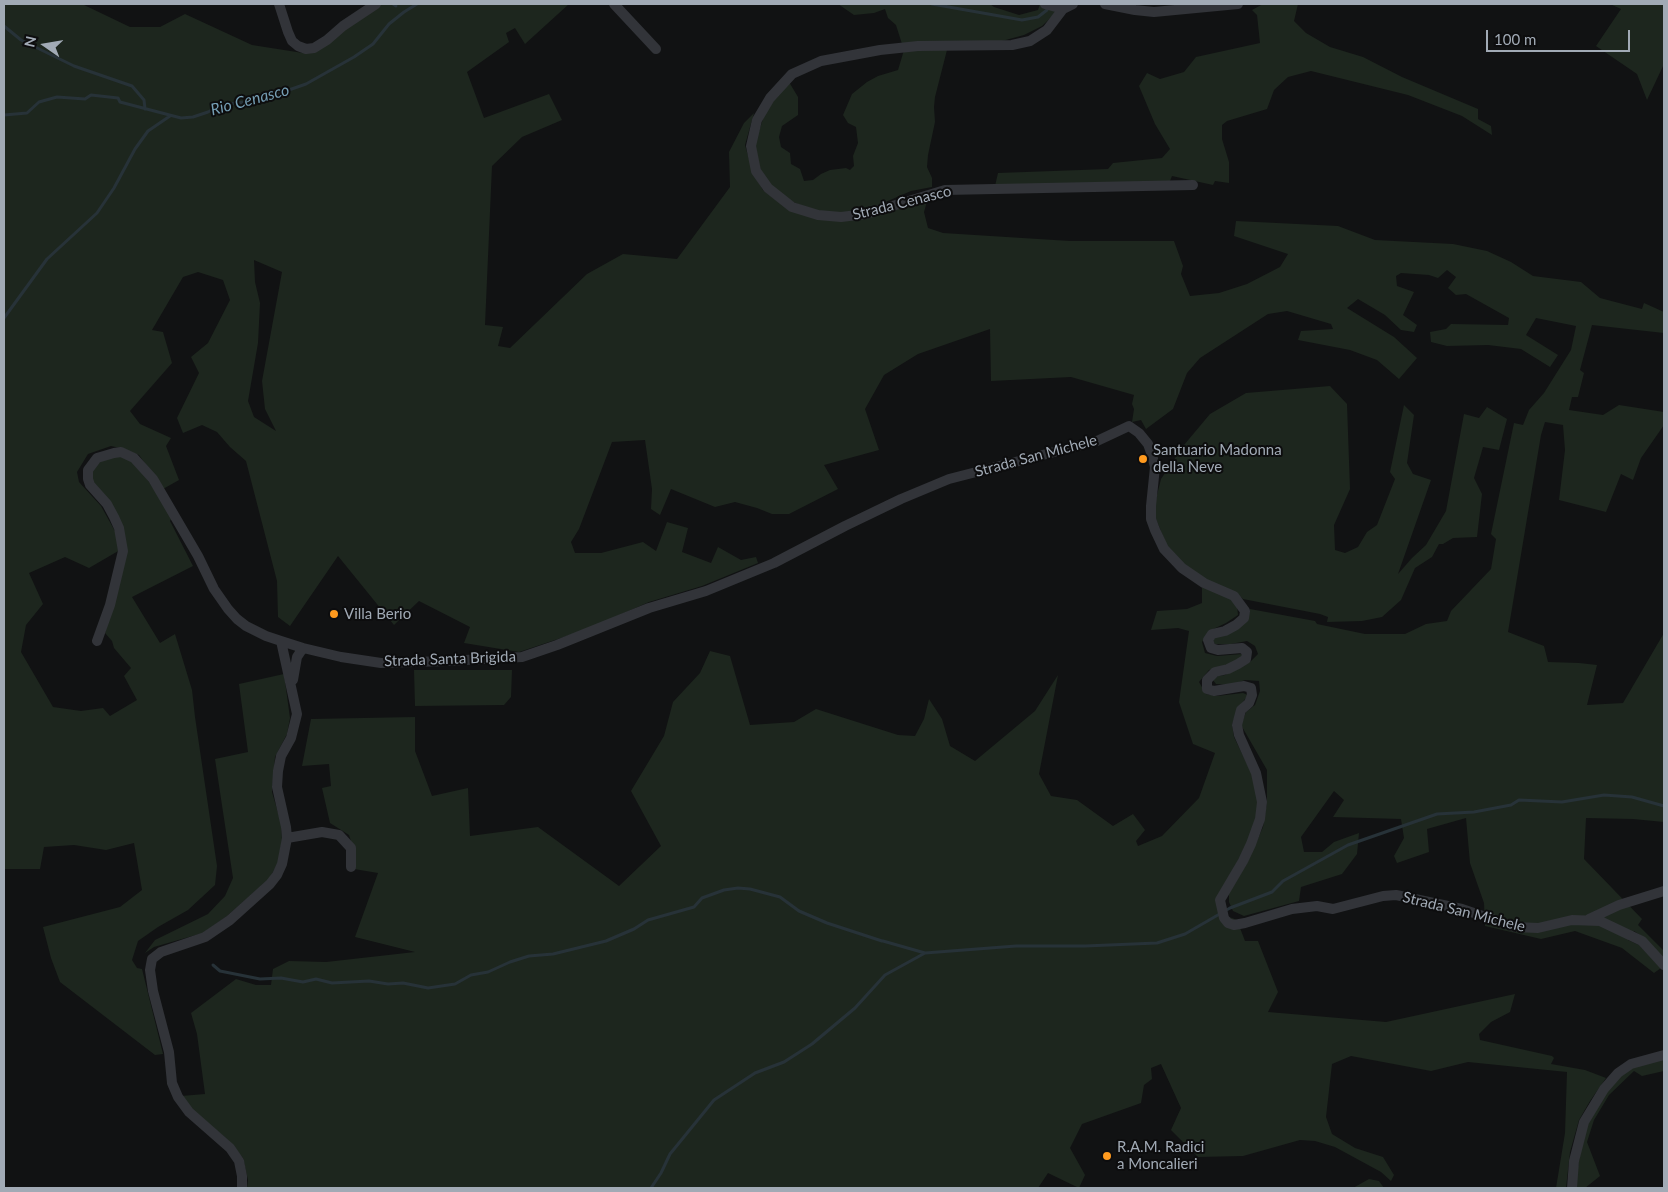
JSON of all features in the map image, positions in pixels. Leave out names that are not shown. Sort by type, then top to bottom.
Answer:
[{"type":"street","points":[[279,4],[292,42],[306,49],[314,48],[328,40],[343,26],[376,4]]},
{"type":"street","points":[[614,4],[656,49]]},
{"type":"street","points":[[1045,4],[1063,9]]},
{"type":"street","name":"Strada Cenasco","points":[[1073,4],[1063,9],[1047,30],[1030,41],[1012,45],[918,46],[880,50],[821,61],[792,74],[770,98],[757,120],[751,146],[756,171],[768,188],[792,207],[818,215],[841,218],[866,214],[945,190],[1193,185]]},
{"type":"street","points":[[1105,4],[1154,12],[1238,4]]},
{"type":"street","name":"Strada San Michele","points":[[706,591],[774,563],[901,499],[949,479],[1098,441],[1129,426],[1134,428],[1148,444],[1154,461],[1151,518],[1164,550],[1182,568],[1204,583],[1234,596],[1245,611],[1244,618],[1236,625],[1225,631],[1212,634],[1208,640],[1211,648],[1218,650],[1242,648],[1247,652],[1246,658],[1238,664],[1215,672],[1207,680],[1207,689],[1214,691],[1244,686],[1251,688],[1252,695],[1249,703],[1241,710],[1237,725],[1239,735],[1256,773],[1262,802],[1260,819],[1251,844],[1220,900],[1224,918],[1228,924],[1245,923],[1292,909],[1317,906],[1333,909],[1383,896],[1396,895],[1462,909],[1521,927],[1538,928],[1572,920],[1588,919],[1600,921],[1642,941],[1664,965]]},
{"type":"street","name":"Strada Santa Brigida","points":[[97,641],[110,605],[123,551],[119,528],[107,504],[90,485],[88,470],[97,458],[121,452],[134,458],[153,479],[198,556],[214,589],[237,619],[246,626],[303,648],[341,657],[381,663],[522,657],[581,636],[649,608],[706,591]]},
{"type":"street","points":[[242,1188],[240,1161],[230,1148],[189,1112],[178,1097],[172,1083],[169,1052],[153,991],[150,970],[152,959],[161,952],[205,937],[230,920],[257,897],[277,875],[282,864],[287,838],[278,787],[278,771],[281,756],[296,724],[297,714],[281,641]]},
{"type":"street","points":[[292,691],[297,657],[303,648]]},
{"type":"street","points":[[287,838],[322,832],[340,835],[351,848],[351,868]]},
{"type":"street","points":[[1588,919],[1619,905],[1664,891]]},
{"type":"street","points":[[1572,1188],[1574,1161],[1584,1122],[1604,1089],[1618,1073],[1631,1064],[1664,1054]]},
{"type":"shaded area","points":[[4,4],[82,4],[130,27],[160,27],[185,14],[252,45],[303,53],[381,4],[569,4],[525,44],[515,28],[506,33],[509,42],[467,72],[484,118],[549,94],[562,120],[522,137],[492,166],[485,325],[503,327],[498,346],[510,348],[587,274],[623,254],[677,259],[730,187],[729,152],[744,123],[754,113],[745,145],[753,173],[763,190],[790,210],[818,218],[928,198],[924,212],[928,228],[943,233],[1070,241],[1174,241],[1183,266],[1181,274],[1190,296],[1219,293],[1247,284],[1280,267],[1288,254],[1234,236],[1236,221],[1338,226],[1375,240],[1453,244],[1487,251],[1511,262],[1533,276],[1581,282],[1600,298],[1642,309],[1644,303],[1664,312],[1664,333],[1592,325],[1580,370],[1584,373],[1578,397],[1572,397],[1569,410],[1603,415],[1619,405],[1664,412],[1664,425],[1641,458],[1633,480],[1621,474],[1606,512],[1559,500],[1565,450],[1563,425],[1545,422],[1541,435],[1508,632],[1544,646],[1548,662],[1597,665],[1587,705],[1623,703],[1664,633],[1664,822],[1586,818],[1584,859],[1642,919],[1638,925],[1664,951],[1664,959],[1643,937],[1634,931],[1628,940],[1639,945],[1661,968],[1654,973],[1622,948],[1575,931],[1541,939],[1485,926],[1484,903],[1470,863],[1466,818],[1427,829],[1429,852],[1397,863],[1394,856],[1404,838],[1401,819],[1333,817],[1344,800],[1334,791],[1301,837],[1304,852],[1322,852],[1334,842],[1359,833],[1357,854],[1342,874],[1301,887],[1299,901],[1244,916],[1233,911],[1229,902],[1229,893],[1247,863],[1263,827],[1267,802],[1267,770],[1241,725],[1246,712],[1255,705],[1260,691],[1259,681],[1245,680],[1231,685],[1216,684],[1213,680],[1251,661],[1258,654],[1255,646],[1247,641],[1215,644],[1213,640],[1247,620],[1250,609],[1315,621],[1317,624],[1365,634],[1405,634],[1426,624],[1447,621],[1451,611],[1491,569],[1496,539],[1491,534],[1514,423],[1523,425],[1529,410],[1544,393],[1571,350],[1576,326],[1536,318],[1526,335],[1558,355],[1550,367],[1521,349],[1488,345],[1447,346],[1431,342],[1430,332],[1446,329],[1451,324],[1508,325],[1509,318],[1466,294],[1456,295],[1448,288],[1456,277],[1447,270],[1438,278],[1429,275],[1401,273],[1396,276],[1397,286],[1414,292],[1403,315],[1417,325],[1414,332],[1401,330],[1385,315],[1358,299],[1347,308],[1394,337],[1417,358],[1399,379],[1377,360],[1350,350],[1298,340],[1301,331],[1333,329],[1331,324],[1287,311],[1268,314],[1200,358],[1187,373],[1173,409],[1146,429],[1141,420],[1132,422],[1134,395],[1071,377],[991,381],[990,329],[918,354],[884,375],[865,409],[879,450],[824,465],[838,489],[789,514],[772,514],[735,502],[715,507],[671,489],[660,515],[651,509],[652,489],[645,440],[612,442],[579,529],[571,542],[575,553],[601,553],[643,542],[656,551],[667,522],[688,528],[682,552],[711,563],[718,547],[741,560],[756,557],[758,563],[702,586],[649,602],[588,629],[519,652],[464,643],[470,627],[419,601],[394,625],[338,556],[290,626],[278,617],[277,581],[246,461],[217,432],[202,425],[183,433],[177,418],[199,373],[191,357],[208,343],[230,300],[223,280],[198,272],[183,277],[152,330],[163,332],[172,363],[130,411],[140,424],[171,438],[166,446],[179,480],[163,489],[139,455],[124,449],[111,446],[88,454],[77,472],[79,482],[101,506],[116,533],[120,550],[89,568],[65,557],[29,573],[43,604],[26,625],[21,652],[53,707],[81,711],[103,708],[110,716],[137,700],[124,676],[131,668],[114,648],[112,641],[105,633],[126,551],[92,482],[91,472],[98,461],[120,455],[135,462],[173,516],[170,521],[193,566],[132,597],[160,643],[175,634],[192,690],[217,866],[215,885],[188,910],[138,941],[132,960],[137,968],[142,969],[163,1054],[155,1055],[60,982],[51,958],[43,927],[120,907],[142,890],[134,843],[106,850],[74,845],[44,847],[40,869],[4,869]],"holes":[[[254,260],[282,272],[262,381],[265,409],[276,431],[254,417],[248,401],[258,343],[260,303],[255,282]]]},
{"type":"shaded area","points":[[838,4],[990,4],[1019,15],[1038,10],[1040,4],[1065,4],[1042,26],[1024,35],[1002,41],[902,44],[896,25],[888,18],[885,9],[874,13],[854,15]]},
{"type":"shaded area","points":[[1263,4],[1298,4],[1294,21],[1306,33],[1330,47],[1363,57],[1402,77],[1478,109],[1478,119],[1491,126],[1492,135],[1462,116],[1408,95],[1311,71],[1288,77],[1274,90],[1267,109],[1227,121],[1222,125],[1222,139],[1229,162],[1229,183],[1215,181],[1213,185],[1172,176],[1170,181],[995,186],[998,173],[1108,169],[1113,163],[1162,158],[1170,149],[1155,124],[1139,86],[1147,73],[1160,79],[1184,72],[1196,57],[1260,43],[1257,15],[1252,10]]},
{"type":"shaded area","points":[[1610,4],[1664,4],[1664,64],[1647,100],[1637,74],[1596,46],[1621,9]]},
{"type":"shaded area","points":[[904,50],[947,50],[935,97],[935,122],[928,155],[927,167],[932,178],[932,187],[911,191],[874,207],[841,214],[817,212],[793,202],[774,190],[762,175],[756,161],[756,140],[764,116],[775,98],[789,82],[798,97],[798,115],[782,126],[779,137],[781,147],[790,153],[791,164],[800,169],[804,181],[813,180],[830,170],[846,168],[850,170],[854,166],[853,156],[858,143],[856,127],[848,123],[843,115],[852,94],[878,76],[898,70]]},
{"type":"shaded area","points":[[1330,386],[1347,404],[1350,489],[1334,525],[1335,550],[1345,553],[1358,547],[1367,532],[1377,525],[1395,479],[1390,472],[1404,405],[1414,415],[1407,463],[1413,474],[1431,480],[1398,574],[1426,545],[1446,511],[1464,414],[1479,418],[1487,407],[1507,419],[1499,450],[1483,447],[1474,478],[1482,494],[1477,537],[1453,538],[1443,544],[1439,544],[1432,557],[1415,568],[1401,600],[1382,617],[1362,621],[1327,622],[1328,617],[1320,614],[1243,599],[1235,592],[1206,580],[1185,565],[1168,548],[1156,519],[1156,499],[1161,479],[1184,445],[1210,414],[1246,393]]},
{"type":"shaded area","points":[[1202,586],[1230,598],[1237,605],[1238,615],[1209,631],[1202,642],[1205,653],[1217,656],[1242,654],[1242,657],[1228,665],[1209,670],[1199,682],[1206,694],[1217,696],[1243,693],[1248,695],[1238,709],[1232,724],[1234,737],[1253,776],[1258,802],[1257,819],[1222,892],[1227,916],[1242,922],[1240,928],[1245,941],[1258,941],[1278,992],[1268,1012],[1386,1022],[1515,994],[1510,1012],[1491,1022],[1479,1034],[1480,1040],[1552,1056],[1554,1058],[1551,1064],[1585,1070],[1606,1078],[1579,1120],[1570,1152],[1566,1188],[1556,1188],[1565,1133],[1567,1072],[1468,1062],[1431,1071],[1351,1056],[1332,1064],[1326,1117],[1332,1134],[1355,1148],[1383,1157],[1394,1175],[1391,1181],[1381,1172],[1335,1147],[1315,1141],[1300,1140],[1243,1156],[1198,1157],[1171,1130],[1181,1108],[1161,1064],[1151,1068],[1152,1079],[1144,1085],[1141,1103],[1082,1124],[1070,1148],[1085,1175],[1079,1188],[1048,1173],[1038,1188],[247,1188],[248,1180],[243,1158],[227,1139],[191,1109],[181,1096],[205,1094],[197,1034],[191,1013],[236,979],[256,985],[271,985],[273,969],[289,961],[326,962],[415,952],[355,937],[378,873],[354,869],[356,856],[349,835],[330,823],[322,788],[331,786],[329,764],[302,766],[311,719],[415,717],[415,751],[432,796],[468,788],[470,836],[538,827],[619,886],[661,846],[631,791],[664,736],[673,702],[700,673],[710,651],[730,656],[750,725],[794,722],[816,709],[898,735],[915,736],[924,719],[929,699],[942,719],[950,746],[975,761],[1035,711],[1058,675],[1039,774],[1051,796],[1077,800],[1113,826],[1133,814],[1145,830],[1136,841],[1138,846],[1162,836],[1199,798],[1215,753],[1193,744],[1179,702],[1189,631],[1178,628],[1151,630],[1157,611],[1187,609],[1202,603]]},
{"type":"shaded area","points":[[414,670],[512,670],[511,697],[504,705],[415,706]]},
{"type":"shaded area","points":[[284,674],[290,718],[287,734],[275,757],[272,792],[281,823],[282,840],[278,863],[269,879],[227,916],[203,933],[154,947],[145,953],[155,940],[208,914],[225,896],[233,878],[215,759],[248,752],[239,684]]},
{"type":"shaded area","points":[[1664,1059],[1664,1071],[1642,1076],[1634,1071],[1609,1095],[1594,1120],[1587,1142],[1600,1176],[1585,1188],[1574,1188],[1586,1123],[1614,1081],[1635,1066]]},
{"type":"shaded area","points":[[1369,1179],[1379,1181],[1384,1188],[1353,1188]]},
{"type":"waterway","name":"Rio Cenasco","points":[[4,115],[27,113],[39,102],[57,97],[85,99],[91,95],[118,98],[120,102],[181,118],[193,117],[221,105],[260,100],[306,84],[354,57],[373,44],[389,24],[417,4]]},
{"type":"waterway","name":"Rio Cenasco","points":[[932,4],[1022,20],[1038,17],[1047,10]]},
{"type":"waterway","points":[[4,26],[21,40],[74,66],[132,86],[144,100],[145,109]]},
{"type":"waterway","name":"Rio Cenasco","points":[[4,318],[47,259],[97,213],[114,188],[135,149],[148,131],[170,116]]},
{"type":"waterway","points":[[883,941],[925,953],[1016,946],[1157,943],[1185,934],[1230,908],[1272,892],[1283,881],[1348,845],[1437,814],[1474,812],[1511,805],[1519,800],[1562,802],[1604,795],[1632,797],[1664,806]]},
{"type":"waterway","points":[[213,965],[220,971],[260,979],[281,978],[303,982],[316,979],[332,983],[369,981],[388,984],[403,983],[428,988],[455,984],[471,975],[488,972],[529,956],[553,954],[606,941],[634,929],[648,920],[694,907],[702,898],[724,890],[738,888],[750,889],[780,897],[799,911],[827,923],[882,941]]},
{"type":"waterway","points":[[651,1188],[670,1154],[714,1100],[755,1073],[784,1062],[812,1044],[855,1008],[885,975],[925,953]]},
{"type":"place","name":"Santuario Madonna della Neve","points":[[1143,459]]},
{"type":"place","name":"Villa Berio","points":[[334,614]]},
{"type":"place","name":"R.A.M. Radici a Moncalieri","points":[[1107,1156]]}]
